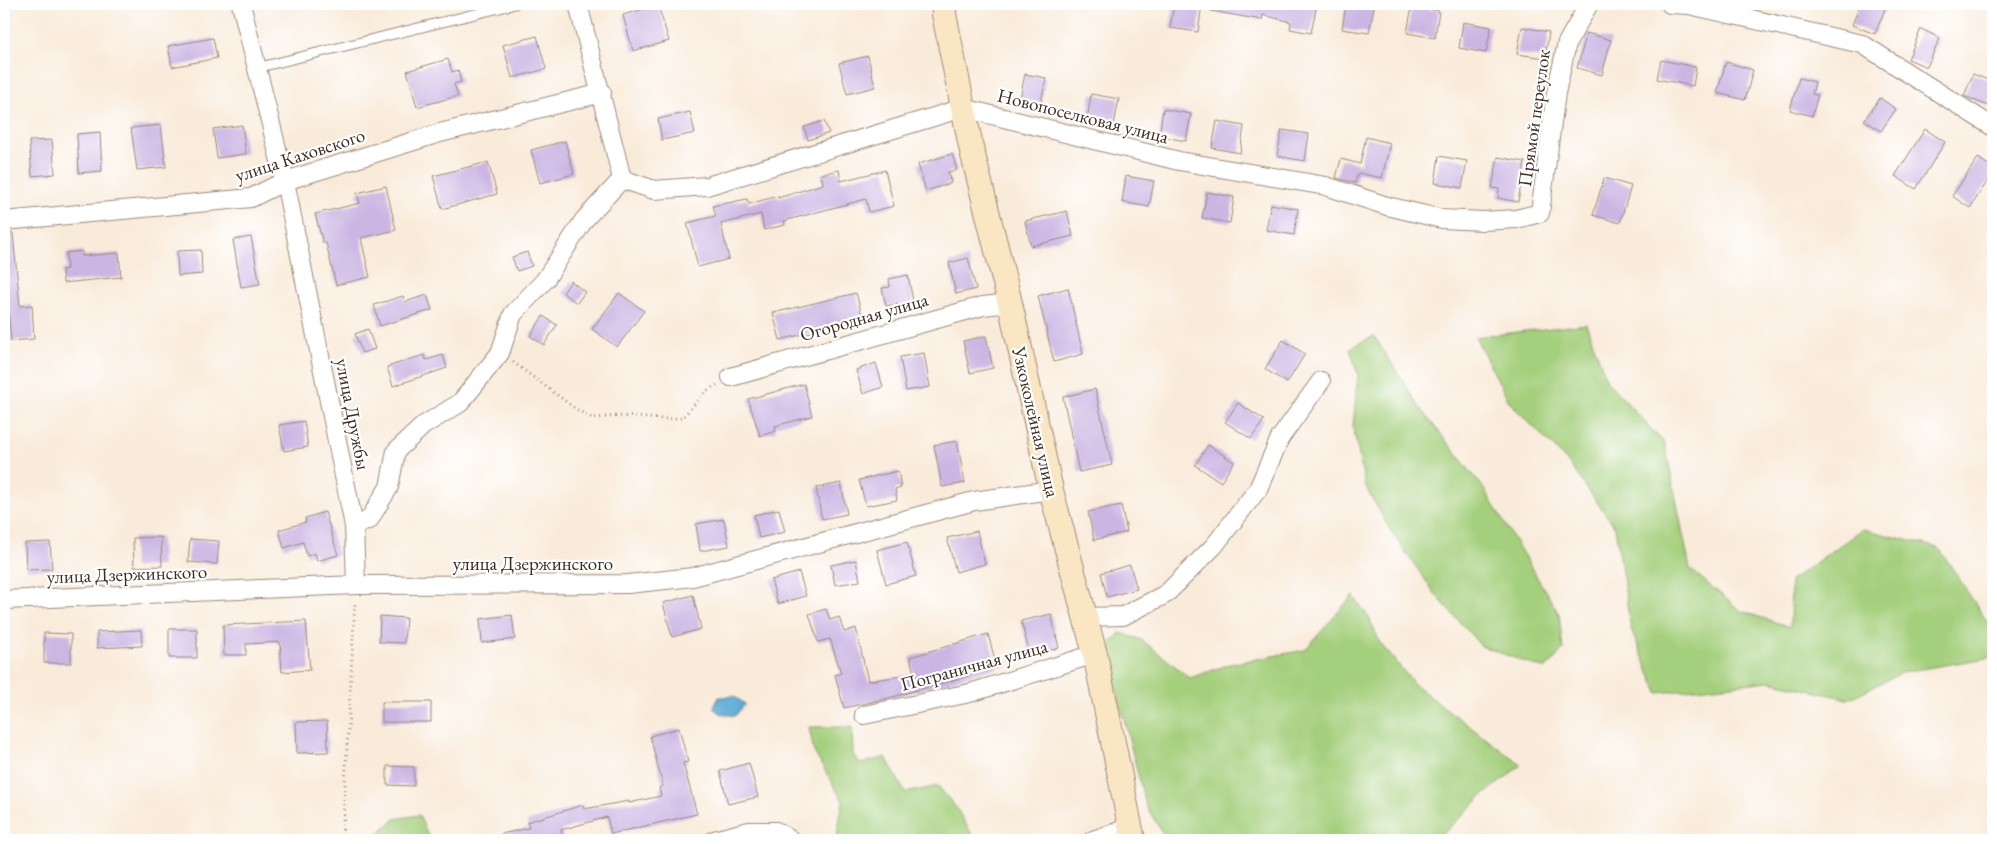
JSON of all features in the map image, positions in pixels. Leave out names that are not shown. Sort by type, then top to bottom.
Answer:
[{"type":"street","name":"улица Дружбы","points":[[241,4],[285,181],[354,526],[356,585]]},
{"type":"street","points":[[578,4],[602,93],[622,179]]},
{"type":"street","name":"Узкоколейная улица","points":[[944,4],[944,14],[963,108],[1010,303],[1051,490],[1095,654],[1132,834]]},
{"type":"street","name":"Прямой переулок","points":[[1540,213],[1556,93],[1566,43],[1589,4]]},
{"type":"street","points":[[1670,4],[1689,5],[1862,44],[1993,127]]},
{"type":"street","name":"улица Каховского","points":[[4,221],[251,198],[285,181],[440,133],[602,93]]},
{"type":"street","points":[[622,179],[654,190],[707,186],[963,108]]},
{"type":"street","name":"Новопоселковая улица","points":[[963,108],[1179,161],[1326,186],[1387,206],[1442,218],[1483,221],[1516,219],[1540,213]]},
{"type":"street","points":[[354,526],[369,520],[389,487],[396,451],[424,425],[460,403],[500,353],[514,314],[544,280],[584,220],[622,179]]},
{"type":"street","name":"Огородная улица","points":[[730,377],[983,306],[1010,303]]},
{"type":"street","points":[[1086,617],[1123,616],[1166,594],[1214,546],[1258,489],[1280,438],[1321,381]]},
{"type":"street","name":"улица Дзержинского","points":[[4,600],[356,585],[628,584],[693,577],[974,501],[1051,490]]},
{"type":"street","name":"Пограничная улица","points":[[864,715],[970,693],[1095,654]]},
{"type":"street","points":[[714,840],[749,831],[776,831],[791,840]]},
{"type":"street","points":[[1093,840],[1132,834]]},
{"type":"lane","points":[[256,68],[515,4]]},
{"type":"path","points":[[500,353],[576,409],[592,418],[624,416],[662,420],[682,418],[706,391],[730,377]]},
{"type":"path","points":[[342,840],[356,585]]},
{"type":"green space","points":[[1586,324],[1607,381],[1665,444],[1690,569],[1741,611],[1790,627],[1791,580],[1863,529],[1939,548],[1993,631],[1993,657],[1903,672],[1848,699],[1770,681],[1658,693],[1631,629],[1615,527],[1567,461],[1510,403],[1475,337]]},
{"type":"green space","points":[[1374,336],[1420,408],[1482,486],[1559,614],[1563,650],[1545,669],[1481,646],[1436,595],[1392,533],[1365,486],[1353,426],[1358,375],[1350,348]]},
{"type":"green space","points":[[1353,595],[1369,618],[1380,643],[1416,686],[1521,765],[1481,797],[1437,840],[1167,840],[1146,806],[1106,648],[1120,633],[1142,640],[1190,678],[1230,664],[1305,650]]},
{"type":"green space","points":[[809,727],[852,727],[853,754],[860,764],[886,757],[905,793],[938,786],[957,809],[975,840],[836,840],[843,801],[814,752]]},
{"type":"green space","points":[[419,815],[430,840],[370,840],[395,819]]},
{"type":"water","points":[[734,696],[745,704],[735,716],[721,714],[713,708],[719,697]]},
{"type":"building","points":[[1174,4],[1202,4],[1198,32],[1170,28]]},
{"type":"building","points":[[1212,4],[1317,4],[1311,33],[1290,29],[1291,22],[1263,15],[1262,20],[1211,11]]},
{"type":"building","points":[[1346,4],[1374,7],[1369,33],[1342,29]]},
{"type":"building","points":[[1860,4],[1887,4],[1875,34],[1852,25]]},
{"type":"building","points":[[658,5],[669,41],[633,51],[623,15]]},
{"type":"building","points":[[1412,6],[1439,11],[1435,38],[1407,33]]},
{"type":"building","points":[[1463,22],[1491,27],[1486,53],[1459,48]]},
{"type":"building","points":[[1522,27],[1549,32],[1545,58],[1517,54]]},
{"type":"building","points":[[1921,29],[1940,38],[1927,67],[1908,59]]},
{"type":"building","points":[[1587,33],[1611,40],[1602,75],[1577,68]]},
{"type":"building","points":[[537,36],[546,69],[512,78],[503,45]]},
{"type":"building","points":[[213,38],[217,58],[172,67],[168,46]]},
{"type":"building","points":[[868,56],[875,87],[847,94],[839,63]]},
{"type":"building","points":[[448,59],[452,72],[458,70],[461,82],[454,84],[458,96],[417,107],[407,71]]},
{"type":"building","points":[[1661,60],[1696,67],[1693,86],[1657,79]]},
{"type":"building","points":[[1726,62],[1753,70],[1745,100],[1717,93]]},
{"type":"building","points":[[1025,74],[1046,78],[1041,103],[1020,99]]},
{"type":"building","points":[[1973,74],[1993,82],[1993,92],[1988,106],[1964,96]]},
{"type":"building","points":[[1799,78],[1815,82],[1812,94],[1818,95],[1812,116],[1790,110]]},
{"type":"building","points":[[1091,94],[1119,99],[1114,125],[1087,120]]},
{"type":"building","points":[[1880,98],[1896,109],[1881,131],[1864,120]]},
{"type":"building","points":[[1163,109],[1191,114],[1186,141],[1159,136]]},
{"type":"building","points":[[690,112],[695,133],[662,140],[658,119]]},
{"type":"building","points":[[824,121],[829,133],[808,140],[804,127]]},
{"type":"building","points":[[1217,121],[1244,126],[1240,153],[1212,148]]},
{"type":"building","points":[[161,125],[166,167],[137,170],[131,128]]},
{"type":"building","points":[[242,125],[246,154],[217,158],[213,129]]},
{"type":"building","points":[[1925,129],[1945,142],[1916,189],[1895,176]]},
{"type":"building","points":[[1282,130],[1309,134],[1305,161],[1277,156]]},
{"type":"building","points":[[100,132],[102,171],[79,173],[77,134]]},
{"type":"building","points":[[1366,137],[1390,143],[1382,178],[1358,173],[1355,183],[1336,178],[1341,159],[1360,164]]},
{"type":"building","points":[[52,140],[55,174],[32,176],[29,141]]},
{"type":"building","points":[[565,141],[574,174],[540,183],[531,150]]},
{"type":"building","points":[[952,154],[957,170],[948,172],[951,183],[926,191],[918,164]]},
{"type":"building","points":[[1439,156],[1467,161],[1462,188],[1435,183]]},
{"type":"building","points":[[1498,157],[1525,162],[1518,202],[1498,198],[1499,189],[1492,188]]},
{"type":"building","points":[[1978,158],[1993,168],[1993,173],[1970,208],[1952,196]]},
{"type":"building","points":[[488,162],[497,194],[442,209],[433,176]]},
{"type":"building","points":[[839,170],[841,181],[885,170],[894,206],[869,212],[866,199],[784,221],[785,225],[764,230],[761,214],[721,224],[729,259],[698,267],[687,223],[716,216],[713,206],[747,199],[749,204],[778,196],[778,198],[823,184],[821,174]]},
{"type":"building","points":[[1126,176],[1154,181],[1149,207],[1122,202]]},
{"type":"building","points":[[1604,178],[1631,186],[1620,223],[1593,215]]},
{"type":"building","points":[[386,186],[396,230],[361,238],[370,277],[336,285],[326,243],[323,243],[315,214],[360,203],[357,193]]},
{"type":"building","points":[[1207,192],[1234,197],[1230,223],[1202,218]]},
{"type":"building","points":[[1271,204],[1298,209],[1294,235],[1266,230]]},
{"type":"building","points":[[1067,211],[1073,236],[1031,246],[1025,221]]},
{"type":"building","points":[[13,233],[20,306],[32,305],[34,339],[11,341],[6,285],[4,285],[4,234]]},
{"type":"building","points":[[251,237],[260,284],[241,287],[233,240]]},
{"type":"building","points":[[201,250],[202,274],[178,276],[177,251]]},
{"type":"building","points":[[82,251],[82,256],[119,253],[121,277],[63,283],[62,270],[67,269],[66,253]]},
{"type":"building","points":[[527,252],[532,266],[517,271],[512,257]]},
{"type":"building","points":[[968,258],[976,289],[956,294],[949,263]]},
{"type":"building","points":[[908,275],[914,306],[899,310],[897,304],[886,306],[882,288],[890,287],[889,279]]},
{"type":"building","points":[[571,281],[585,292],[577,303],[563,293]]},
{"type":"building","points":[[1068,288],[1083,354],[1054,362],[1038,296]]},
{"type":"building","points":[[619,293],[644,311],[617,347],[592,329]]},
{"type":"building","points":[[856,293],[863,319],[780,340],[773,313]]},
{"type":"building","points":[[427,295],[432,310],[380,326],[374,305],[403,296],[405,302]]},
{"type":"building","points":[[543,316],[557,325],[544,345],[530,336]]},
{"type":"building","points":[[368,329],[375,349],[362,353],[355,334]]},
{"type":"building","points":[[986,336],[993,368],[970,373],[963,341]]},
{"type":"building","points":[[1283,340],[1305,354],[1287,383],[1265,369]]},
{"type":"building","points":[[924,353],[930,387],[906,391],[900,357]]},
{"type":"building","points":[[424,355],[426,360],[443,355],[447,368],[393,386],[387,367]]},
{"type":"building","points":[[876,363],[883,387],[863,394],[856,370]]},
{"type":"building","points":[[804,384],[812,416],[775,426],[776,431],[760,436],[748,399]]},
{"type":"building","points":[[1095,389],[1112,465],[1079,472],[1063,397]]},
{"type":"building","points":[[1238,403],[1264,420],[1251,439],[1225,422]]},
{"type":"building","points":[[304,421],[308,447],[284,451],[279,425]]},
{"type":"building","points":[[957,441],[965,483],[942,487],[934,445]]},
{"type":"building","points":[[1208,445],[1234,462],[1221,482],[1195,465]]},
{"type":"building","points":[[898,471],[901,488],[895,489],[897,500],[866,506],[859,480]]},
{"type":"building","points":[[841,483],[847,514],[822,519],[816,488]]},
{"type":"building","points":[[1121,505],[1127,532],[1094,540],[1088,512]]},
{"type":"building","points":[[779,509],[785,532],[759,538],[754,515]]},
{"type":"building","points":[[325,512],[338,555],[317,561],[315,553],[307,556],[303,542],[284,548],[279,530],[306,522],[305,518]]},
{"type":"building","points":[[724,519],[729,546],[700,551],[696,524]]},
{"type":"building","points":[[977,531],[985,564],[956,572],[947,538]]},
{"type":"building","points":[[161,537],[162,566],[134,567],[133,538]]},
{"type":"building","points":[[190,539],[219,541],[217,564],[188,562]]},
{"type":"building","points":[[50,542],[52,569],[26,570],[25,543]]},
{"type":"building","points":[[907,542],[916,576],[886,584],[877,550]]},
{"type":"building","points":[[856,560],[860,581],[835,585],[831,565]]},
{"type":"building","points":[[1130,565],[1137,589],[1107,597],[1101,573]]},
{"type":"building","points":[[799,572],[806,596],[778,604],[771,580]]},
{"type":"building","points":[[693,595],[701,629],[672,637],[663,603]]},
{"type":"building","points":[[826,609],[830,620],[839,617],[844,632],[856,628],[868,681],[914,674],[910,657],[988,634],[997,668],[889,698],[844,708],[835,675],[841,673],[830,639],[818,642],[809,614]]},
{"type":"building","points":[[1051,614],[1059,648],[1030,655],[1021,621]]},
{"type":"building","points":[[512,615],[515,639],[482,643],[480,619]]},
{"type":"building","points":[[380,616],[406,618],[404,643],[379,642]]},
{"type":"building","points":[[306,621],[310,670],[282,672],[280,642],[246,644],[246,655],[224,655],[223,625]]},
{"type":"building","points":[[169,629],[197,629],[197,658],[169,658]]},
{"type":"building","points":[[141,630],[142,646],[97,648],[97,632]]},
{"type":"building","points":[[44,633],[71,634],[71,663],[44,663]]},
{"type":"building","points":[[382,702],[431,702],[431,722],[382,722]]},
{"type":"building","points":[[327,721],[328,752],[297,753],[296,722]]},
{"type":"building","points":[[679,728],[688,762],[683,763],[697,814],[611,834],[607,817],[561,830],[564,840],[501,840],[501,834],[529,828],[527,822],[583,805],[584,809],[629,801],[629,803],[661,796],[659,788],[663,786],[650,736]]},
{"type":"building","points":[[749,763],[758,797],[728,804],[720,771]]},
{"type":"building","points":[[387,766],[414,767],[414,786],[387,785]]}]
